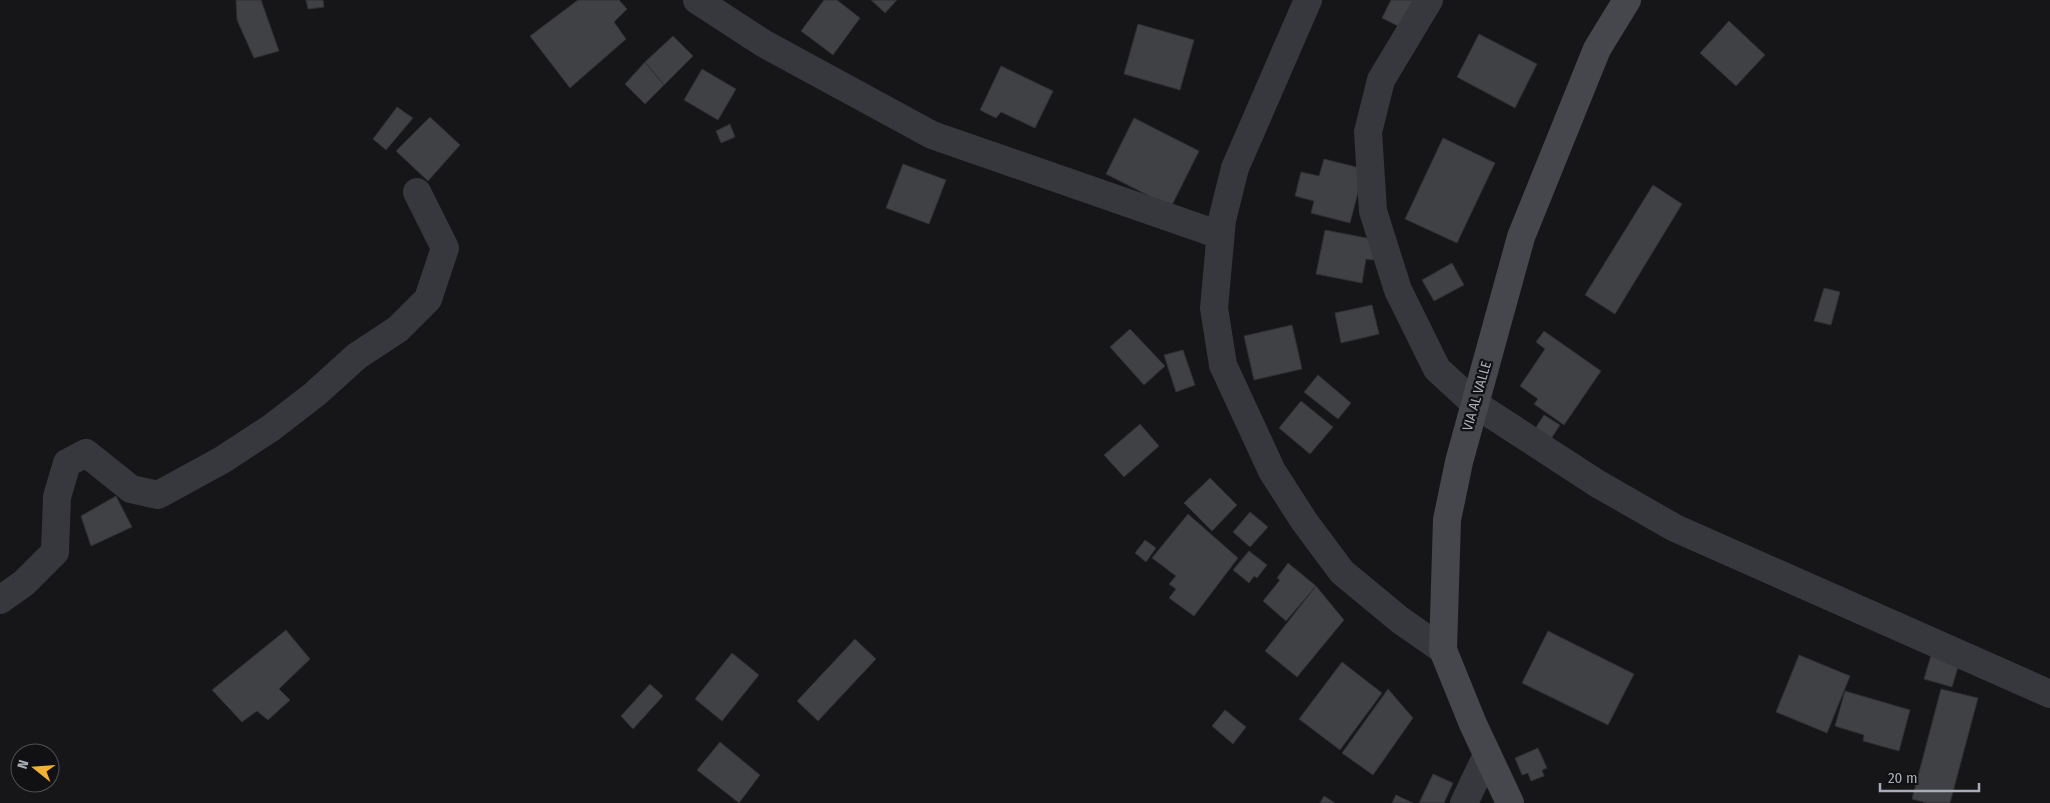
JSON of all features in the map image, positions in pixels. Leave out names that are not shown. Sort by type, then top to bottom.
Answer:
[{"type":"main road","name":"VIA AL VALLE","points":[[1510,803],[1442,650],[1447,520],[1458,462],[1521,237],[1597,50],[1627,0]]},
{"type":"street","points":[[697,0],[763,43],[932,135],[1220,236]]},
{"type":"street","points":[[1308,0],[1235,168],[1222,220],[1214,308],[1223,365],[1272,472],[1304,521],[1342,572],[1400,620],[1442,650]]},
{"type":"street","points":[[1429,0],[1381,80],[1368,132],[1373,211],[1398,290],[1437,369],[1475,404],[1598,484],[1675,528],[1768,571],[2050,694]]},
{"type":"street","points":[[0,600],[24,584],[55,552],[57,497],[67,463],[86,453],[131,489],[158,495],[222,460],[271,428],[315,394],[357,356],[398,329],[428,299],[446,248],[417,192]]},
{"type":"street","points":[[1464,803],[1487,754]]},
{"type":"building","points":[[236,0],[261,0],[279,51],[254,58],[237,20]]},
{"type":"building","points":[[306,0],[323,0],[324,7],[308,9]]},
{"type":"building","points":[[578,0],[619,0],[627,9],[614,22],[626,39],[570,88],[530,36]]},
{"type":"building","points":[[824,0],[837,0],[860,18],[833,55],[801,31]]},
{"type":"building","points":[[871,0],[897,0],[885,13]]},
{"type":"building","points":[[1391,0],[1414,0],[1400,27],[1382,18]]},
{"type":"building","points":[[1729,21],[1765,55],[1736,86],[1700,53]]},
{"type":"building","points":[[1138,24],[1194,40],[1180,90],[1124,74]]},
{"type":"building","points":[[1479,34],[1537,64],[1515,108],[1457,77]]},
{"type":"building","points":[[673,36],[693,56],[664,85],[645,62]]},
{"type":"building","points":[[645,62],[664,85],[645,104],[625,84]]},
{"type":"building","points":[[1001,66],[1053,91],[1035,128],[1001,112],[996,118],[980,110]]},
{"type":"building","points":[[702,69],[736,89],[718,120],[684,100]]},
{"type":"building","points":[[397,107],[413,118],[386,150],[373,139]]},
{"type":"building","points":[[430,117],[460,145],[428,181],[396,151]]},
{"type":"building","points":[[1134,118],[1199,151],[1171,207],[1106,174]]},
{"type":"building","points":[[730,124],[735,137],[721,143],[716,131]]},
{"type":"building","points":[[1443,138],[1495,163],[1457,243],[1405,219]]},
{"type":"building","points":[[1324,159],[1364,169],[1350,223],[1311,213],[1314,201],[1295,196],[1301,172],[1319,176]]},
{"type":"building","points":[[903,164],[946,180],[929,224],[886,208]]},
{"type":"building","points":[[1653,185],[1682,204],[1615,314],[1585,295]]},
{"type":"building","points":[[1325,230],[1377,240],[1373,260],[1366,259],[1362,283],[1316,274]]},
{"type":"building","points":[[1452,263],[1464,285],[1434,301],[1422,280]]},
{"type":"building","points":[[1824,288],[1840,292],[1831,325],[1814,321]]},
{"type":"building","points":[[1372,305],[1379,334],[1341,343],[1335,313]]},
{"type":"building","points":[[1292,325],[1302,369],[1254,380],[1244,336]]},
{"type":"building","points":[[1130,329],[1165,366],[1144,385],[1110,347]]},
{"type":"building","points":[[1544,331],[1601,371],[1564,425],[1534,404],[1538,399],[1520,386],[1545,349],[1536,342]]},
{"type":"building","points":[[1183,350],[1195,385],[1176,392],[1164,355]]},
{"type":"building","points":[[1318,375],[1351,403],[1338,419],[1304,392]]},
{"type":"building","points":[[1301,401],[1333,427],[1310,454],[1279,428]]},
{"type":"building","points":[[1544,415],[1560,425],[1551,439],[1535,429]]},
{"type":"building","points":[[1140,424],[1159,446],[1124,477],[1104,455]]},
{"type":"building","points":[[1210,478],[1237,505],[1212,531],[1184,503]]},
{"type":"building","points":[[116,496],[132,527],[91,546],[81,516]]},
{"type":"building","points":[[1250,512],[1268,527],[1250,547],[1233,532]]},
{"type":"building","points":[[1188,514],[1238,558],[1194,616],[1169,598],[1176,589],[1169,584],[1176,576],[1152,558]]},
{"type":"building","points":[[1145,540],[1156,548],[1146,562],[1135,553]]},
{"type":"building","points":[[1249,551],[1267,565],[1257,578],[1254,576],[1249,583],[1233,570]]},
{"type":"building","points":[[1288,563],[1316,586],[1286,621],[1263,601],[1280,580],[1277,578]]},
{"type":"building","points":[[1316,586],[1344,620],[1297,677],[1265,651]]},
{"type":"building","points":[[286,630],[310,659],[279,689],[290,700],[268,720],[257,711],[242,722],[212,690]]},
{"type":"building","points":[[1548,631],[1634,674],[1608,725],[1522,683]]},
{"type":"building","points":[[855,639],[876,659],[818,721],[797,701]]},
{"type":"building","points":[[1933,649],[1961,657],[1952,687],[1924,679]]},
{"type":"building","points":[[732,653],[759,675],[722,721],[695,699]]},
{"type":"building","points":[[1799,655],[1850,676],[1827,733],[1776,712]]},
{"type":"building","points":[[1342,662],[1382,693],[1340,750],[1299,719]]},
{"type":"building","points":[[650,684],[663,696],[633,729],[621,716]]},
{"type":"building","points":[[1388,689],[1413,718],[1373,775],[1342,753]]},
{"type":"building","points":[[1941,689],[1978,698],[1950,803],[1927,803],[1912,799]]},
{"type":"building","points":[[1845,691],[1910,710],[1899,751],[1863,741],[1864,735],[1835,726]]},
{"type":"building","points":[[1225,710],[1246,727],[1233,744],[1212,726]]},
{"type":"building","points":[[720,742],[760,775],[739,803],[697,770]]},
{"type":"building","points":[[1538,748],[1547,768],[1542,770],[1544,776],[1531,781],[1528,773],[1522,775],[1515,758]]},
{"type":"building","points":[[1433,774],[1453,783],[1444,803],[1419,803]]},
{"type":"building","points":[[1396,795],[1413,803],[1392,803]]},
{"type":"building","points":[[1324,796],[1335,803],[1320,803]]}]
